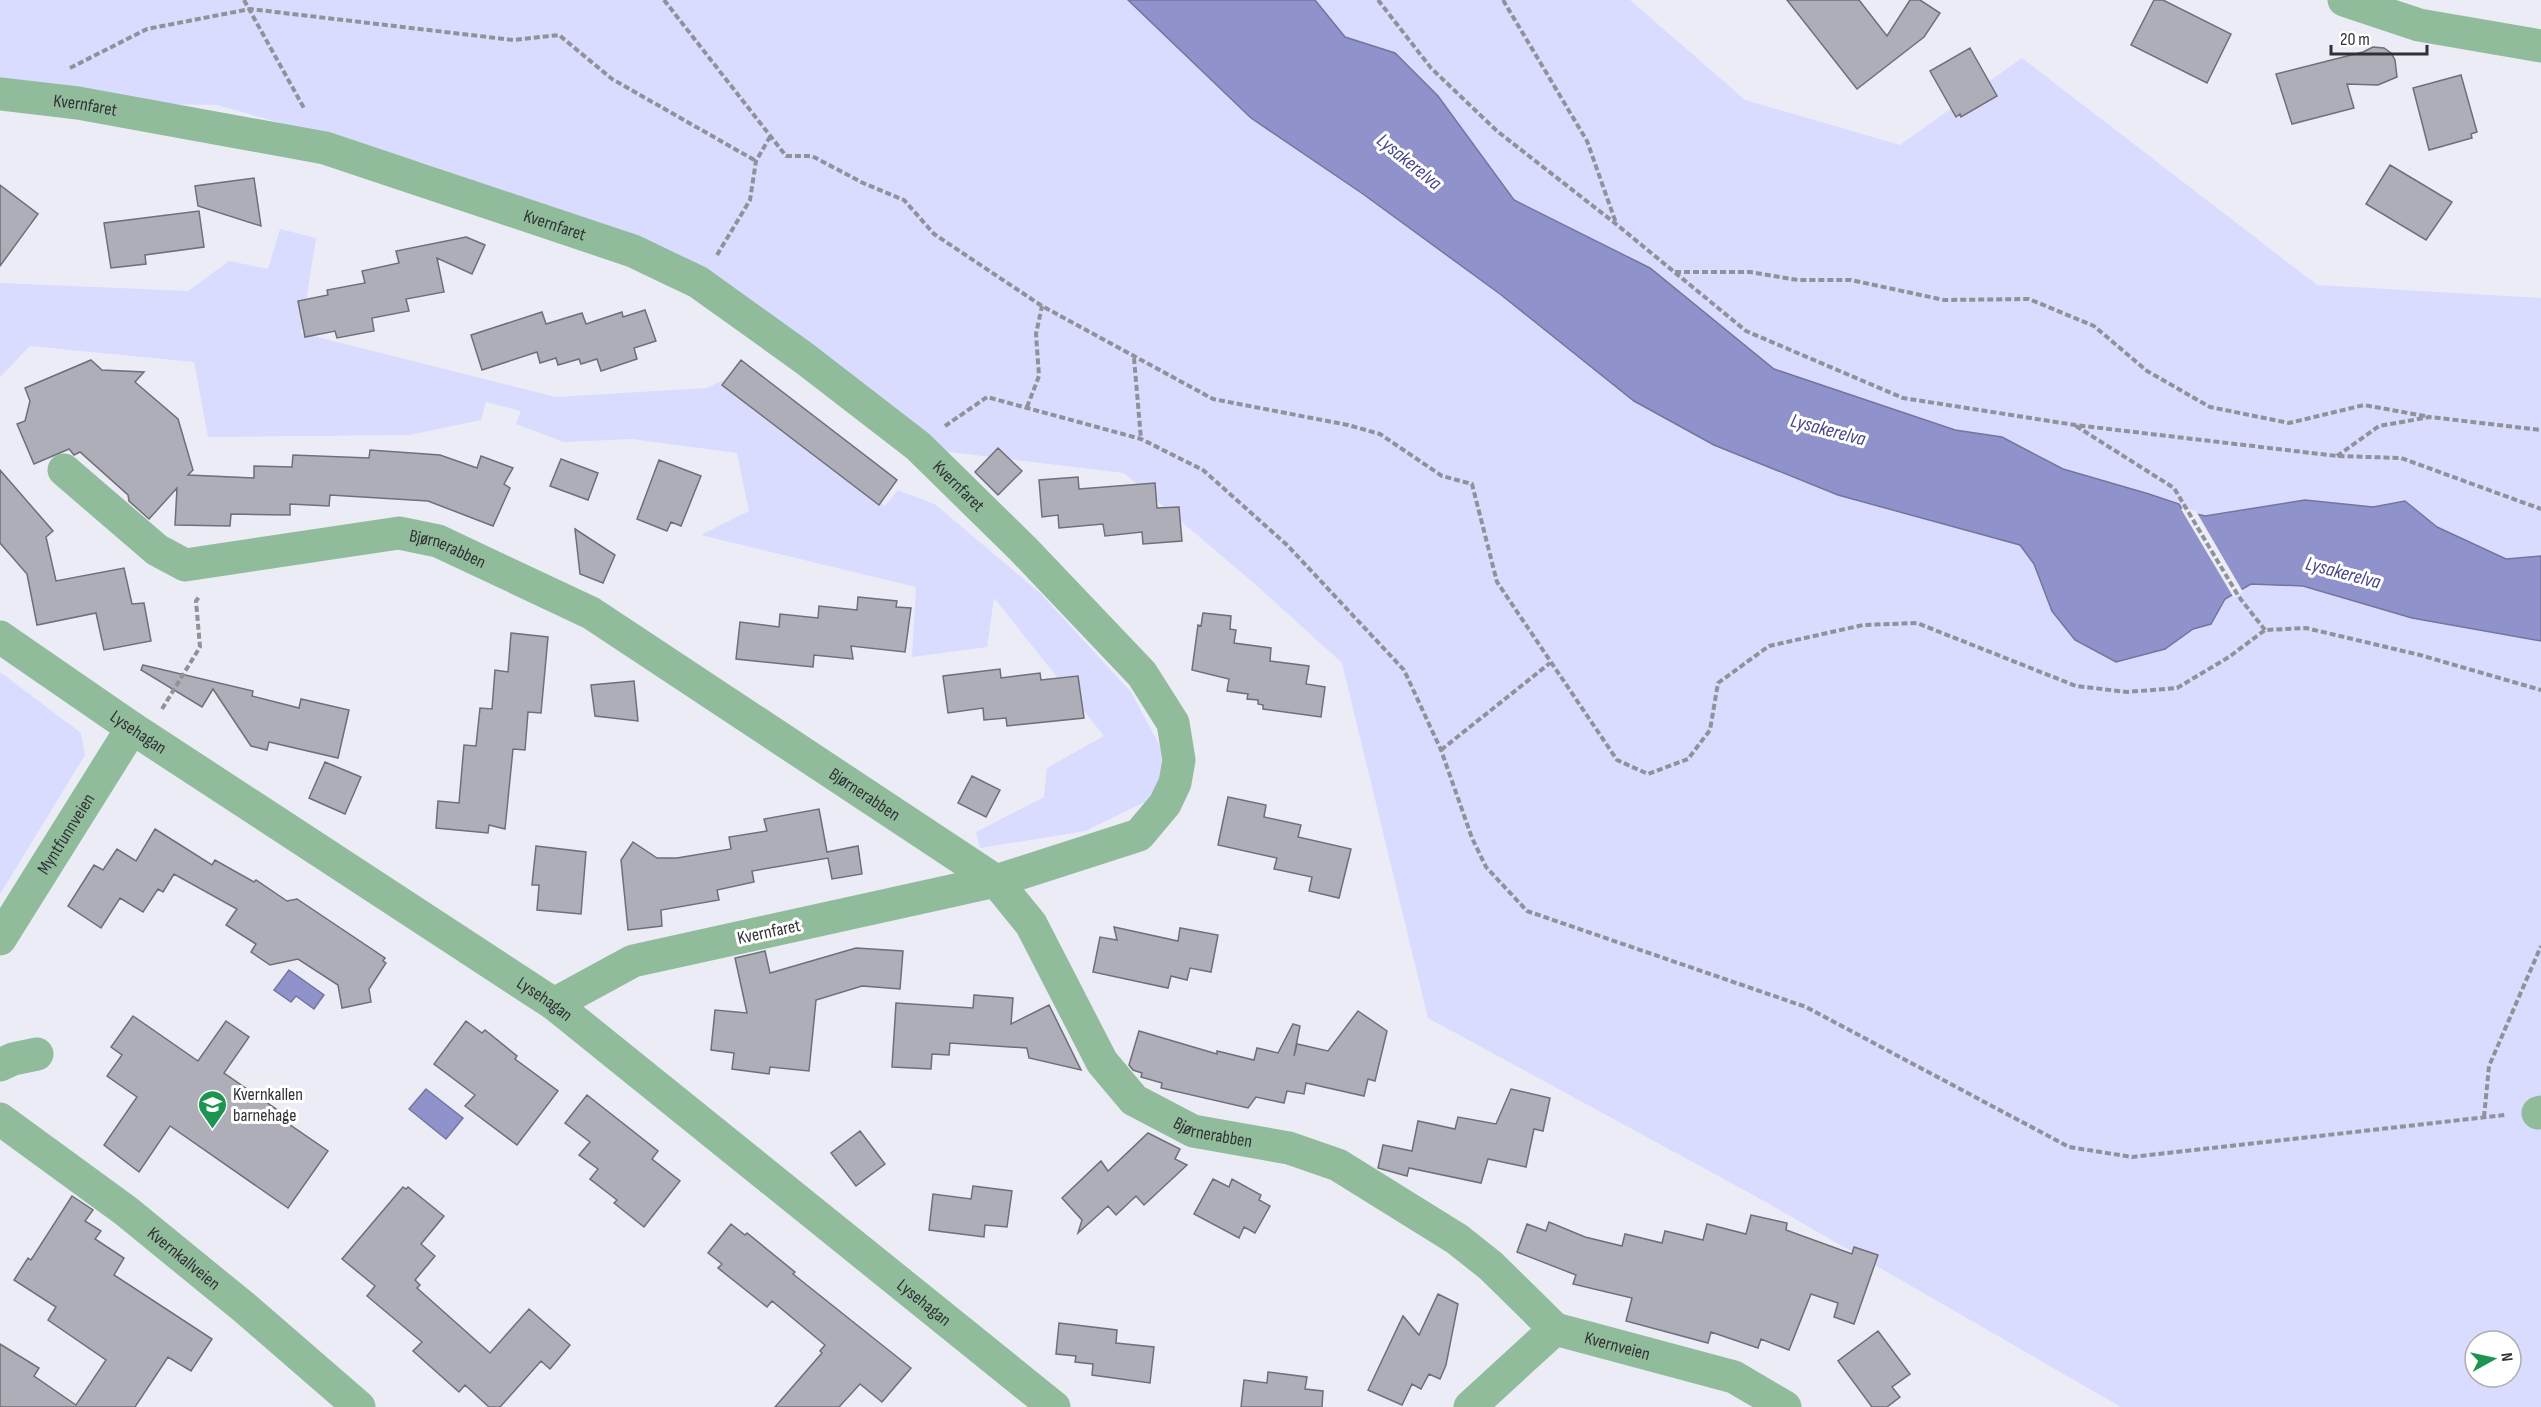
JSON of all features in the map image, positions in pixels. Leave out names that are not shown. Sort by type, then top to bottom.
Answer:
[{"type":"street","points":[[2344,0],[2420,25],[2541,46]]},
{"type":"street","name":"Kvernfaret","points":[[0,94],[78,104],[325,148],[633,251],[698,282],[804,358],[918,446],[1023,549],[1142,674],[1173,723],[1179,760],[1175,783],[1165,804],[1143,832],[996,881],[633,961],[554,1004]]},
{"type":"street","name":"Bjørnerabben","points":[[64,470],[157,550],[185,565],[399,533],[438,542],[591,613],[996,881],[1031,924],[1102,1062],[1134,1100],[1193,1131],[1289,1148],[1338,1166],[1457,1239],[1491,1266],[1555,1329]]},
{"type":"street","name":"Lysehagan","points":[[0,637],[138,731],[554,1004],[1054,1407]]},
{"type":"street","name":"Myntfunnveien","points":[[0,939],[138,731]]},
{"type":"street","points":[[0,1065],[13,1059],[37,1054]]},
{"type":"street","name":"Kvernkallveien","points":[[0,1119],[126,1211],[246,1309],[359,1407]]},
{"type":"street","points":[[1470,1407],[1555,1329]]},
{"type":"street","name":"Kvernveien","points":[[1555,1329],[1734,1377],[1785,1407]]},
{"type":"path","points":[[244,0],[325,148]]},
{"type":"path","points":[[664,0],[683,21],[734,92],[786,156],[812,156],[863,183],[904,200],[934,234],[1042,306],[1213,399],[1348,424],[1380,434],[1442,476],[1472,484],[1497,582],[1617,759],[1648,774],[1688,759],[1710,730],[1718,683],[1769,646],[1863,625],[1917,623],[2076,686],[2127,692],[2177,688],[2229,657],[2265,630],[2306,628],[2420,655],[2541,690]]},
{"type":"path","points":[[1378,0],[1431,68],[1497,131],[1616,224],[1746,331],[1903,398],[2075,425],[2337,456],[2401,459],[2541,509]]},
{"type":"path","points":[[1503,0],[1587,141],[1616,224]]},
{"type":"path","points":[[62,72],[147,29],[250,9],[513,40],[559,35],[612,79],[756,161]]},
{"type":"path","points":[[698,282],[727,241],[750,201],[756,161],[771,135]]},
{"type":"path","points":[[1674,272],[1750,272],[1798,280],[1851,280],[1944,300],[2029,299],[2094,326],[2147,371],[2210,407],[2289,423],[2364,405],[2430,417],[2541,430]]},
{"type":"path","points":[[1027,407],[1039,376],[1036,334],[1042,306]]},
{"type":"path","points":[[1134,357],[1141,439]]},
{"type":"path","points":[[918,446],[987,397],[1141,439],[1203,470],[1287,544],[1404,670],[1441,750],[1472,838],[1486,867],[1527,911],[1806,1007],[2069,1147],[2132,1157],[2484,1117],[2539,1113]]},
{"type":"path","points":[[2337,456],[2379,426],[2430,417]]},
{"type":"path","points":[[2075,425],[2174,488],[2239,597],[2265,630]]},
{"type":"path","points":[[138,731],[186,674],[200,647],[196,601]]},
{"type":"path","points":[[1441,750],[1550,663]]},
{"type":"path","points":[[2484,1117],[2489,1066],[2541,946]]},
{"type":"shaded area","points":[[0,0],[1630,0],[1745,100],[1900,145],[2022,58],[2317,285],[2541,298],[2541,1407],[2121,1407],[1757,1197],[1428,1018],[1342,663],[1255,584],[1124,473],[925,449],[631,237],[427,164],[217,105],[78,103],[0,85]]},
{"type":"shaded area","points":[[280,229],[316,238],[301,333],[556,397],[707,388],[728,378],[885,506],[898,490],[936,505],[1040,593],[1131,692],[1163,752],[1163,793],[1085,831],[980,848],[976,832],[1044,797],[1047,768],[1104,736],[994,598],[987,647],[912,657],[916,587],[701,535],[749,511],[737,453],[632,439],[564,442],[516,424],[521,411],[486,402],[481,420],[409,435],[208,437],[194,362],[30,346],[0,377],[0,283],[188,291],[229,261],[268,269]]},
{"type":"shaded area","points":[[0,672],[81,733],[85,755],[0,894]]},
{"type":"water","name":"Lysakerelva","points":[[1128,0],[1315,0],[1345,37],[1395,53],[1438,96],[1514,200],[1650,268],[1774,369],[1955,430],[2002,437],[2063,469],[2179,504],[2183,511],[2205,516],[2305,500],[2373,507],[2405,501],[2437,527],[2506,559],[2541,556],[2541,641],[2412,618],[2303,586],[2251,584],[2225,599],[2211,624],[2193,629],[2165,649],[2116,662],[2075,640],[2052,611],[2034,564],[2020,545],[1838,495],[1714,445],[1634,401],[1500,294],[1363,194],[1251,118]]},
{"type":"water","points":[[289,970],[324,995],[314,1009],[296,996],[291,1002],[274,990]]},
{"type":"water","points":[[426,1089],[463,1118],[446,1139],[409,1109]]},
{"type":"pier","points":[[2181,509],[2196,511],[2243,592],[2234,598]]},
{"type":"building","points":[[1787,0],[1859,0],[1887,36],[1910,0],[1920,0],[1940,13],[1924,37],[1857,89]]},
{"type":"building","points":[[2154,0],[2163,0],[2231,34],[2207,83],[2131,45]]},
{"type":"building","points":[[2373,47],[2384,48],[2391,53],[2395,60],[2397,77],[2378,85],[2347,84],[2354,108],[2292,124],[2276,74],[2363,52]]},
{"type":"building","points":[[1970,48],[1997,96],[1961,117],[1960,114],[1956,117],[1930,71]]},
{"type":"building","points":[[2461,75],[2477,132],[2471,134],[2472,138],[2429,150],[2413,88]]},
{"type":"building","points":[[2390,165],[2452,202],[2426,240],[2366,204]]},
{"type":"building","points":[[254,178],[261,226],[198,206],[195,186]]},
{"type":"building","points":[[0,185],[38,214],[0,266]]},
{"type":"building","points":[[199,211],[204,247],[145,255],[146,264],[111,268],[104,223]]},
{"type":"building","points":[[466,237],[485,245],[472,274],[437,258],[444,292],[406,299],[409,311],[372,318],[374,331],[337,338],[335,331],[305,337],[298,301],[328,295],[327,290],[365,283],[362,271],[399,263],[396,251]]},
{"type":"building","points":[[645,310],[656,341],[634,348],[637,359],[601,371],[597,359],[581,364],[579,359],[558,365],[556,358],[540,363],[537,352],[482,370],[471,335],[542,312],[546,324],[582,313],[586,324],[622,312],[623,317]]},
{"type":"building","points":[[91,360],[102,370],[144,372],[135,382],[178,419],[193,470],[188,475],[254,478],[254,466],[292,467],[293,455],[369,458],[370,450],[440,455],[477,468],[481,456],[513,468],[504,484],[510,488],[493,526],[428,501],[330,495],[329,506],[290,504],[290,515],[231,514],[230,526],[175,525],[177,488],[149,519],[129,501],[128,495],[80,452],[74,455],[69,449],[34,464],[17,424],[25,421],[30,401],[25,388]]},
{"type":"building","points":[[741,360],[897,480],[879,505],[722,385]]},
{"type":"building","points":[[998,448],[1022,471],[998,495],[975,472]]},
{"type":"building","points":[[561,459],[598,473],[588,500],[550,486]]},
{"type":"building","points":[[659,460],[701,476],[681,526],[671,522],[667,531],[637,519]]},
{"type":"building","points":[[0,470],[53,531],[46,537],[56,581],[124,568],[132,604],[144,603],[151,641],[104,650],[96,613],[37,625],[27,574],[0,543]]},
{"type":"building","points":[[1078,477],[1079,489],[1155,483],[1157,508],[1179,507],[1182,541],[1143,544],[1142,532],[1105,536],[1103,524],[1059,528],[1058,515],[1042,517],[1039,480]]},
{"type":"building","points":[[575,529],[615,555],[603,583],[580,574]]},
{"type":"building","points":[[858,597],[897,601],[896,607],[911,608],[905,652],[851,646],[853,659],[814,655],[813,667],[736,659],[740,622],[779,627],[780,614],[818,618],[819,606],[857,610]]},
{"type":"building","points":[[1203,613],[1231,616],[1230,629],[1236,630],[1234,643],[1271,648],[1270,661],[1309,666],[1306,684],[1325,687],[1321,717],[1263,709],[1263,705],[1258,704],[1258,700],[1247,699],[1248,694],[1227,691],[1229,679],[1192,670],[1198,625],[1201,626]]},
{"type":"building","points":[[511,633],[548,637],[541,713],[528,712],[525,750],[513,749],[505,829],[489,825],[488,833],[436,828],[438,801],[459,803],[464,745],[476,746],[480,708],[492,709],[495,670],[508,672]]},
{"type":"building","points":[[143,665],[253,691],[252,696],[299,708],[301,699],[349,710],[338,758],[269,742],[267,750],[251,746],[213,689],[202,707],[141,670]]},
{"type":"building","points":[[1000,669],[1001,678],[1040,673],[1041,680],[1078,676],[1084,718],[1007,726],[1006,718],[984,720],[983,708],[948,713],[943,676]]},
{"type":"building","points":[[634,681],[638,721],[595,716],[591,685]]},
{"type":"building","points":[[325,762],[361,777],[345,814],[309,798]]},
{"type":"building","points":[[972,776],[1000,790],[986,817],[958,803]]},
{"type":"building","points":[[1228,797],[1266,805],[1264,817],[1301,825],[1298,837],[1351,849],[1339,898],[1309,891],[1312,877],[1274,869],[1277,858],[1218,845]]},
{"type":"building","points":[[819,809],[827,852],[858,846],[862,874],[832,879],[828,858],[752,871],[754,882],[717,890],[719,900],[661,910],[662,926],[628,930],[621,860],[633,842],[657,858],[677,858],[731,849],[729,837],[767,831],[764,819]]},
{"type":"building","points":[[155,829],[212,865],[215,860],[254,882],[256,880],[287,901],[297,899],[385,958],[383,961],[386,963],[369,989],[371,1002],[342,1008],[338,985],[298,959],[270,965],[251,952],[256,944],[226,925],[237,909],[174,874],[163,892],[158,889],[143,912],[120,898],[101,928],[68,906],[94,865],[103,870],[117,849],[136,861]]},
{"type":"building","points":[[536,846],[586,852],[581,914],[537,910],[539,885],[532,885]]},
{"type":"building","points":[[1114,927],[1178,941],[1180,928],[1218,935],[1211,972],[1190,968],[1187,980],[1171,976],[1168,988],[1093,972],[1100,937],[1117,940]]},
{"type":"building","points":[[856,948],[903,951],[900,989],[862,986],[816,1000],[809,1071],[770,1067],[769,1074],[732,1069],[734,1053],[711,1050],[715,1010],[747,1013],[735,958],[765,951],[770,973]]},
{"type":"building","points":[[974,995],[1013,998],[1011,1024],[1049,1005],[1081,1070],[1029,1058],[1027,1048],[950,1043],[949,1055],[932,1054],[931,1069],[892,1067],[896,1003],[973,1008]]},
{"type":"building","points":[[1358,1011],[1387,1031],[1375,1081],[1368,1079],[1364,1096],[1306,1083],[1304,1094],[1287,1091],[1284,1103],[1256,1097],[1248,1108],[1161,1088],[1162,1083],[1141,1077],[1142,1073],[1133,1070],[1129,1065],[1139,1031],[1217,1054],[1217,1051],[1254,1060],[1257,1048],[1278,1053],[1293,1024],[1300,1026],[1294,1056],[1297,1044],[1328,1051]]},
{"type":"building","points":[[133,1016],[198,1061],[226,1021],[249,1037],[224,1073],[289,1118],[286,1122],[328,1151],[288,1208],[170,1126],[139,1172],[104,1145],[137,1097],[107,1076],[122,1055],[111,1047]]},
{"type":"building","points":[[466,1021],[482,1033],[485,1030],[517,1056],[515,1059],[558,1091],[517,1145],[465,1106],[475,1095],[434,1064]]},
{"type":"building","points":[[1511,1089],[1550,1098],[1543,1131],[1534,1129],[1526,1167],[1488,1159],[1481,1183],[1409,1168],[1407,1176],[1378,1168],[1383,1145],[1412,1151],[1418,1121],[1455,1129],[1458,1117],[1496,1124]]},
{"type":"building","points":[[587,1095],[658,1151],[652,1159],[680,1181],[644,1227],[614,1203],[617,1200],[590,1179],[598,1169],[579,1155],[590,1142],[565,1123]]},
{"type":"building","points":[[860,1131],[885,1164],[856,1186],[831,1153]]},
{"type":"building","points":[[1148,1133],[1180,1149],[1175,1159],[1187,1165],[1144,1205],[1136,1196],[1116,1215],[1108,1206],[1078,1233],[1082,1220],[1062,1198],[1101,1161],[1108,1171]]},
{"type":"building","points":[[1213,1179],[1229,1187],[1232,1179],[1261,1195],[1259,1200],[1270,1206],[1255,1233],[1244,1227],[1239,1238],[1194,1214]]},
{"type":"building","points":[[973,1186],[1012,1191],[1007,1227],[985,1225],[984,1237],[929,1230],[933,1194],[971,1199]]},
{"type":"building","points":[[403,1187],[406,1189],[408,1187],[444,1216],[421,1244],[435,1256],[415,1280],[420,1285],[417,1288],[490,1353],[529,1309],[570,1345],[550,1369],[541,1361],[500,1407],[489,1407],[465,1385],[459,1392],[413,1351],[422,1342],[367,1296],[375,1286],[342,1259]]},
{"type":"building","points":[[72,1196],[93,1210],[85,1221],[101,1231],[95,1239],[124,1258],[114,1275],[212,1339],[191,1371],[168,1357],[135,1407],[0,1407],[0,1344],[39,1368],[34,1376],[76,1405],[106,1360],[48,1320],[56,1307],[14,1280],[28,1258],[31,1260]]},
{"type":"building","points":[[1751,1215],[1787,1223],[1786,1230],[1852,1254],[1854,1247],[1878,1255],[1854,1324],[1834,1317],[1838,1303],[1811,1294],[1789,1350],[1761,1339],[1758,1348],[1711,1332],[1708,1343],[1626,1321],[1632,1298],[1573,1284],[1576,1275],[1517,1252],[1527,1224],[1546,1231],[1549,1222],[1585,1237],[1622,1246],[1625,1234],[1662,1243],[1665,1231],[1703,1240],[1707,1224],[1746,1234]]},
{"type":"building","points":[[731,1224],[745,1235],[747,1233],[795,1272],[793,1274],[911,1368],[882,1402],[860,1384],[839,1407],[775,1407],[822,1353],[820,1351],[825,1345],[772,1301],[767,1307],[718,1268],[722,1264],[708,1253]]},
{"type":"building","points":[[1438,1294],[1458,1304],[1446,1365],[1440,1379],[1429,1374],[1421,1389],[1412,1384],[1402,1405],[1368,1390],[1403,1316],[1419,1335]]},
{"type":"building","points":[[1059,1323],[1117,1330],[1116,1343],[1154,1347],[1150,1383],[1092,1375],[1093,1364],[1075,1362],[1076,1356],[1056,1354]]},
{"type":"building","points":[[1878,1331],[1910,1374],[1892,1387],[1900,1397],[1887,1407],[1872,1407],[1838,1361]]},
{"type":"building","points":[[1268,1372],[1307,1377],[1305,1389],[1323,1391],[1322,1407],[1241,1407],[1244,1380],[1267,1383]]},
{"type":"place","name":"Kvernkallen barnehage","points":[[212,1130]]}]
